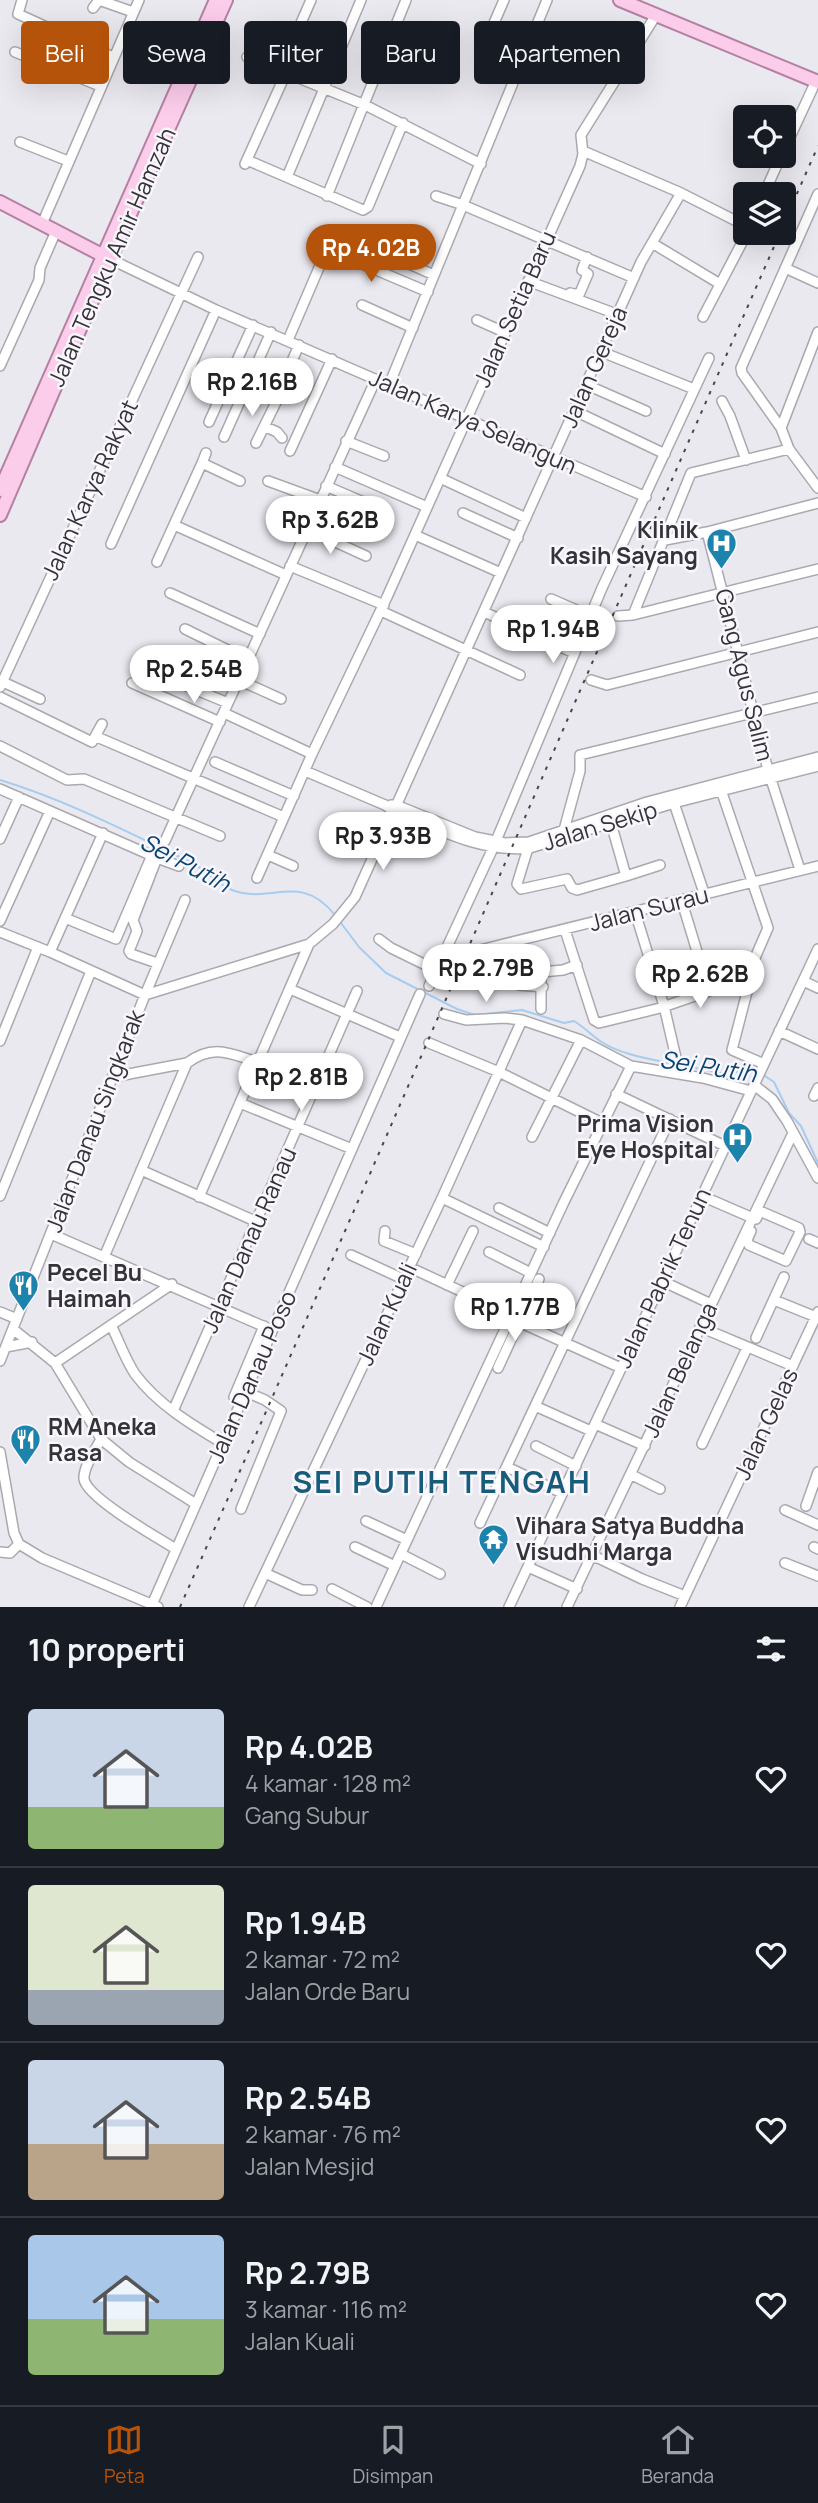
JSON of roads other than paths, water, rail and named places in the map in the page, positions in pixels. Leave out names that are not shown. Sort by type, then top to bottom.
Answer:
[{"type":"main road","name":"Jalan Tengku Amir Hamzah","points":[[208,21],[216,0]]},
{"type":"main road","name":"Jalan Tengku Amir Hamzah","points":[[215,21],[226,0]]},
{"type":"main road","points":[[620,0],[817,81]]},
{"type":"main road","name":"Jalan Tengku Amir Hamzah","points":[[0,515],[3,492],[183,84]]},
{"type":"main road","points":[[0,202],[106,257]]},
{"type":"street","points":[[22,0],[16,13],[113,57]]},
{"type":"street","points":[[93,8],[99,0],[133,12]]},
{"type":"street","points":[[42,224],[139,0]]},
{"type":"street","points":[[304,21],[312,0]]},
{"type":"street","points":[[287,177],[361,0]]},
{"type":"street","points":[[327,195],[406,0]]},
{"type":"street","points":[[495,21],[504,0]]},
{"type":"street","points":[[389,385],[547,0]]},
{"type":"street","name":"Jalan Setia Baru","points":[[257,878],[312,754],[382,608],[580,166],[583,151],[581,135],[656,15]]},
{"type":"street","points":[[15,52],[100,86]]},
{"type":"street","points":[[796,125],[817,81]]},
{"type":"street","points":[[278,84],[246,162],[287,177],[361,211],[367,208],[403,123]]},
{"type":"street","points":[[312,84],[365,105],[481,164]]},
{"type":"street","points":[[20,142],[68,161]]},
{"type":"street","points":[[583,151],[681,193],[733,219]]},
{"type":"street","name":"Jalan Gereja","points":[[392,807],[467,650],[634,278],[681,193]]},
{"type":"street","points":[[818,194],[742,365],[743,373],[781,428],[789,449],[818,488]]},
{"type":"street","points":[[436,195],[634,278]]},
{"type":"street","points":[[0,366],[39,281],[40,268],[56,231]]},
{"type":"street","points":[[288,340],[337,232],[434,275]]},
{"type":"street","points":[[652,243],[720,284]]},
{"type":"street","points":[[704,317],[741,245]]},
{"type":"street","points":[[327,249],[428,292]]},
{"type":"street","name":"Jalan Karya Selangun","points":[[106,257],[216,310],[646,497]]},
{"type":"street","name":"Jalan Karya Rakyat","points":[[1,685],[198,257]]},
{"type":"street","points":[[568,296],[570,293],[579,295],[588,274],[582,270],[587,257]]},
{"type":"street","points":[[785,268],[818,283]]},
{"type":"street","points":[[528,281],[611,312]]},
{"type":"street","points":[[362,305],[412,328]]},
{"type":"street","points":[[111,544],[216,310]]},
{"type":"street","points":[[477,320],[505,332]]},
{"type":"street","points":[[209,422],[253,325]]},
{"type":"street","points":[[224,437],[271,332]]},
{"type":"street","points":[[781,428],[818,332]]},
{"type":"street","points":[[256,443],[266,427],[299,345]]},
{"type":"street","points":[[602,352],[694,390]]},
{"type":"street","points":[[429,986],[494,845],[590,616],[709,358]]},
{"type":"street","points":[[290,451],[332,359]]},
{"type":"street","points":[[165,841],[376,379]]},
{"type":"street","points":[[587,385],[646,411]]},
{"type":"street","points":[[722,401],[746,460]]},
{"type":"street","points":[[575,411],[666,454]]},
{"type":"street","points":[[266,427],[277,432],[282,438]]},
{"type":"street","points":[[346,441],[384,456]]},
{"type":"street","points":[[633,615],[691,473],[789,449]]},
{"type":"street","points":[[157,562],[206,453]]},
{"type":"street","points":[[202,463],[240,481]]},
{"type":"street","points":[[335,467],[427,507]]},
{"type":"street","points":[[440,478],[526,518]]},
{"type":"street","points":[[268,481],[349,516]]},
{"type":"street","points":[[326,486],[377,508]]},
{"type":"street","points":[[665,540],[818,503]]},
{"type":"street","points":[[463,513],[518,538]]},
{"type":"street","points":[[174,525],[382,608],[520,675]]},
{"type":"street","points":[[307,529],[366,556]]},
{"type":"street","name":"Gang Agus Salim","points":[[707,532],[769,774],[800,870]]},
{"type":"street","points":[[415,535],[501,573]]},
{"type":"street","points":[[618,616],[633,615],[818,569]]},
{"type":"street","points":[[170,593],[260,634]]},
{"type":"street","points":[[551,599],[590,616]]},
{"type":"street","points":[[484,612],[574,653]]},
{"type":"street","points":[[185,629],[248,660]]},
{"type":"street","points":[[591,680],[607,685],[818,632]]},
{"type":"street","points":[[228,703],[153,671],[148,672],[136,685],[312,754]]},
{"type":"street","points":[[239,680],[281,699]]},
{"type":"street","points":[[1,685],[40,699]]},
{"type":"street","points":[[564,830],[579,775],[580,755],[818,696]]},
{"type":"street","points":[[0,697],[94,740],[279,815]]},
{"type":"street","points":[[94,740],[102,724]]},
{"type":"street","points":[[0,747],[67,780],[85,779],[220,836]]},
{"type":"street","name":"Jalan Sekip","points":[[305,771],[479,845],[529,845],[609,818],[722,790],[818,758]]},
{"type":"street","points":[[215,762],[294,796]]},
{"type":"street","name":"Jalan Sekip","points":[[529,845],[564,830],[769,774],[818,766]]},
{"type":"street","points":[[0,789],[179,866]]},
{"type":"street","points":[[722,790],[768,928],[751,967],[732,1051],[762,1067]]},
{"type":"street","points":[[0,839],[19,797]]},
{"type":"street","points":[[674,803],[705,896]]},
{"type":"street","name":"Jalan Danau Singkarak","points":[[0,1361],[145,995],[309,944],[343,914],[355,897],[392,807]]},
{"type":"street","points":[[0,921],[50,811]]},
{"type":"street","points":[[609,818],[626,876]]},
{"type":"street","points":[[50,952],[103,833]]},
{"type":"street","points":[[529,845],[517,884],[521,889],[567,879],[572,888],[577,890],[660,865]]},
{"type":"street","points":[[268,855],[293,866]]},
{"type":"street","points":[[65,918],[116,939],[155,857]]},
{"type":"street","points":[[155,857],[133,920],[132,924],[137,931],[129,951],[157,963]]},
{"type":"street","name":"Jalan Surau","points":[[480,950],[682,902],[818,866]]},
{"type":"street","points":[[0,932],[145,995],[185,900]]},
{"type":"street","points":[[565,930],[597,1023],[708,992],[710,988],[682,902]]},
{"type":"street","points":[[635,912],[664,1006],[677,1062]]},
{"type":"street","points":[[379,939],[391,948],[436,970]]},
{"type":"street","points":[[517,942],[520,961],[519,985],[543,987]]},
{"type":"street","points":[[199,1196],[309,944]]},
{"type":"street","points":[[0,1041],[38,947]]},
{"type":"street","name":"Jalan Pabrik Tenun","points":[[509,1607],[818,949]]},
{"type":"street","points":[[520,961],[540,963],[543,987],[541,1009]]},
{"type":"street","points":[[542,972],[563,970],[577,965]]},
{"type":"street","points":[[0,1196],[91,971]]},
{"type":"street","points":[[803,981],[818,988]]},
{"type":"street","points":[[290,989],[400,1037]]},
{"type":"street","name":"Jalan Danau Ranau","points":[[173,1411],[357,991]]},
{"type":"street","name":"Jalan Danau Poso","points":[[154,1606],[176,1549],[246,1392],[268,1328],[352,1149],[420,994]]},
{"type":"street","points":[[444,1014],[466,1020],[522,1020],[581,1040],[631,1066],[753,1086],[772,1099],[817,1175]]},
{"type":"street","name":"Jalan Kuali","points":[[249,1607],[442,1198],[522,1020]]},
{"type":"street","points":[[779,1031],[818,1049]]},
{"type":"street","points":[[532,1137],[581,1040]]},
{"type":"street","points":[[429,1043],[499,1072],[602,1123]]},
{"type":"street","points":[[113,1077],[187,1063],[199,1055],[221,1050],[257,1062]]},
{"type":"street","points":[[104,1256],[187,1063]]},
{"type":"street","points":[[498,1368],[531,1273],[631,1066]]},
{"type":"street","points":[[616,1094],[726,1146]]},
{"type":"street","points":[[240,1103],[352,1149]]},
{"type":"street","points":[[480,1523],[670,1119]]},
{"type":"street","name":"Jalan Belanga","points":[[567,1607],[793,1133]]},
{"type":"street","points":[[141,1170],[257,1222]]},
{"type":"street","points":[[702,1196],[754,1218]]},
{"type":"street","points":[[442,1198],[544,1247]]},
{"type":"street","points":[[499,1208],[550,1233]]},
{"type":"street","points":[[762,1212],[799,1228],[800,1232],[786,1261],[748,1244],[754,1218],[762,1212]]},
{"type":"street","points":[[385,1231],[384,1241],[415,1254]]},
{"type":"street","points":[[447,1285],[472,1231]]},
{"type":"street","points":[[51,1234],[172,1284],[268,1328],[234,1397]]},
{"type":"street","points":[[489,1252],[531,1273]]},
{"type":"street","points":[[351,1255],[403,1279]]},
{"type":"street","points":[[409,1267],[564,1344],[621,1368]]},
{"type":"street","points":[[756,1338],[784,1277]]},
{"type":"street","points":[[376,1607],[515,1319],[540,1279]]},
{"type":"street","points":[[662,1281],[711,1304]]},
{"type":"street","points":[[55,1363],[172,1284]]},
{"type":"street","points":[[774,1300],[817,1317]]},
{"type":"street","points":[[0,1312],[55,1363],[101,1439],[129,1462],[196,1504]]},
{"type":"street","name":"Jalan Gelas","points":[[680,1607],[817,1317]]},
{"type":"street","points":[[111,1325],[136,1375],[173,1411],[224,1444]]},
{"type":"street","points":[[700,1327],[793,1366]]},
{"type":"street","points":[[6,1347],[32,1342]]},
{"type":"street","points":[[702,1444],[747,1348]]},
{"type":"street","points":[[241,1509],[281,1411],[246,1392]]},
{"type":"street","points":[[535,1406],[645,1446]]},
{"type":"street","points":[[101,1439],[85,1474],[87,1486],[119,1513],[176,1549]]},
{"type":"street","points":[[536,1446],[576,1465]]},
{"type":"street","points":[[0,1452],[14,1533],[19,1544],[68,1570],[154,1606]]},
{"type":"street","points":[[507,1467],[562,1493]]},
{"type":"street","points":[[806,1506],[818,1472]]},
{"type":"street","points":[[632,1475],[660,1489]]},
{"type":"street","points":[[785,1510],[818,1525]]},
{"type":"street","points":[[366,1521],[407,1540]]},
{"type":"street","points":[[0,1552],[8,1553],[19,1544]]},
{"type":"street","points":[[355,1547],[395,1566]]},
{"type":"street","points":[[401,1554],[440,1574]]},
{"type":"street","points":[[592,1555],[685,1596]]},
{"type":"street","points":[[785,1563],[818,1576]]},
{"type":"street","points":[[528,1567],[577,1589]]},
{"type":"street","points":[[265,1573],[302,1590],[312,1590]]},
{"type":"street","points":[[332,1589],[367,1607]]},
{"type":"waterway","name":"Sei Putih","points":[[0,780],[49,797],[121,829],[192,863],[232,890],[246,894],[297,892],[322,902],[335,915]]},
{"type":"waterway","name":"Sei Putih","points":[[341,923],[359,947],[386,973],[457,1009],[475,1015],[522,1010],[564,1023],[574,1021],[617,1050],[674,1064]]},
{"type":"waterway","name":"Sei Putih","points":[[680,1065],[726,1074],[748,1070],[757,1072]]},
{"type":"waterway","name":"Sei Putih","points":[[762,1074],[774,1082],[789,1113],[801,1126],[818,1163]]},
{"type":"railway","points":[[796,196],[818,146]]},
{"type":"railway","points":[[180,1607],[775,245]]},
{"type":"place","name":"Klinik Kasih Sayang","points":[[721,570]]},
{"type":"place","name":"Prima Vision Eye Hospital","points":[[737,1164]]},
{"type":"place","name":"Pecel Bu Haimah","points":[[24,1313]]},
{"type":"place","name":"RM Aneka Rasa","points":[[25,1467]]},
{"type":"place","name":"Vihara Satya Buddha Visudhi Marga","points":[[493,1566]]},
{"type":"district","name":"SEI PUTIH TENGAH","points":[[442,1483]]}]
